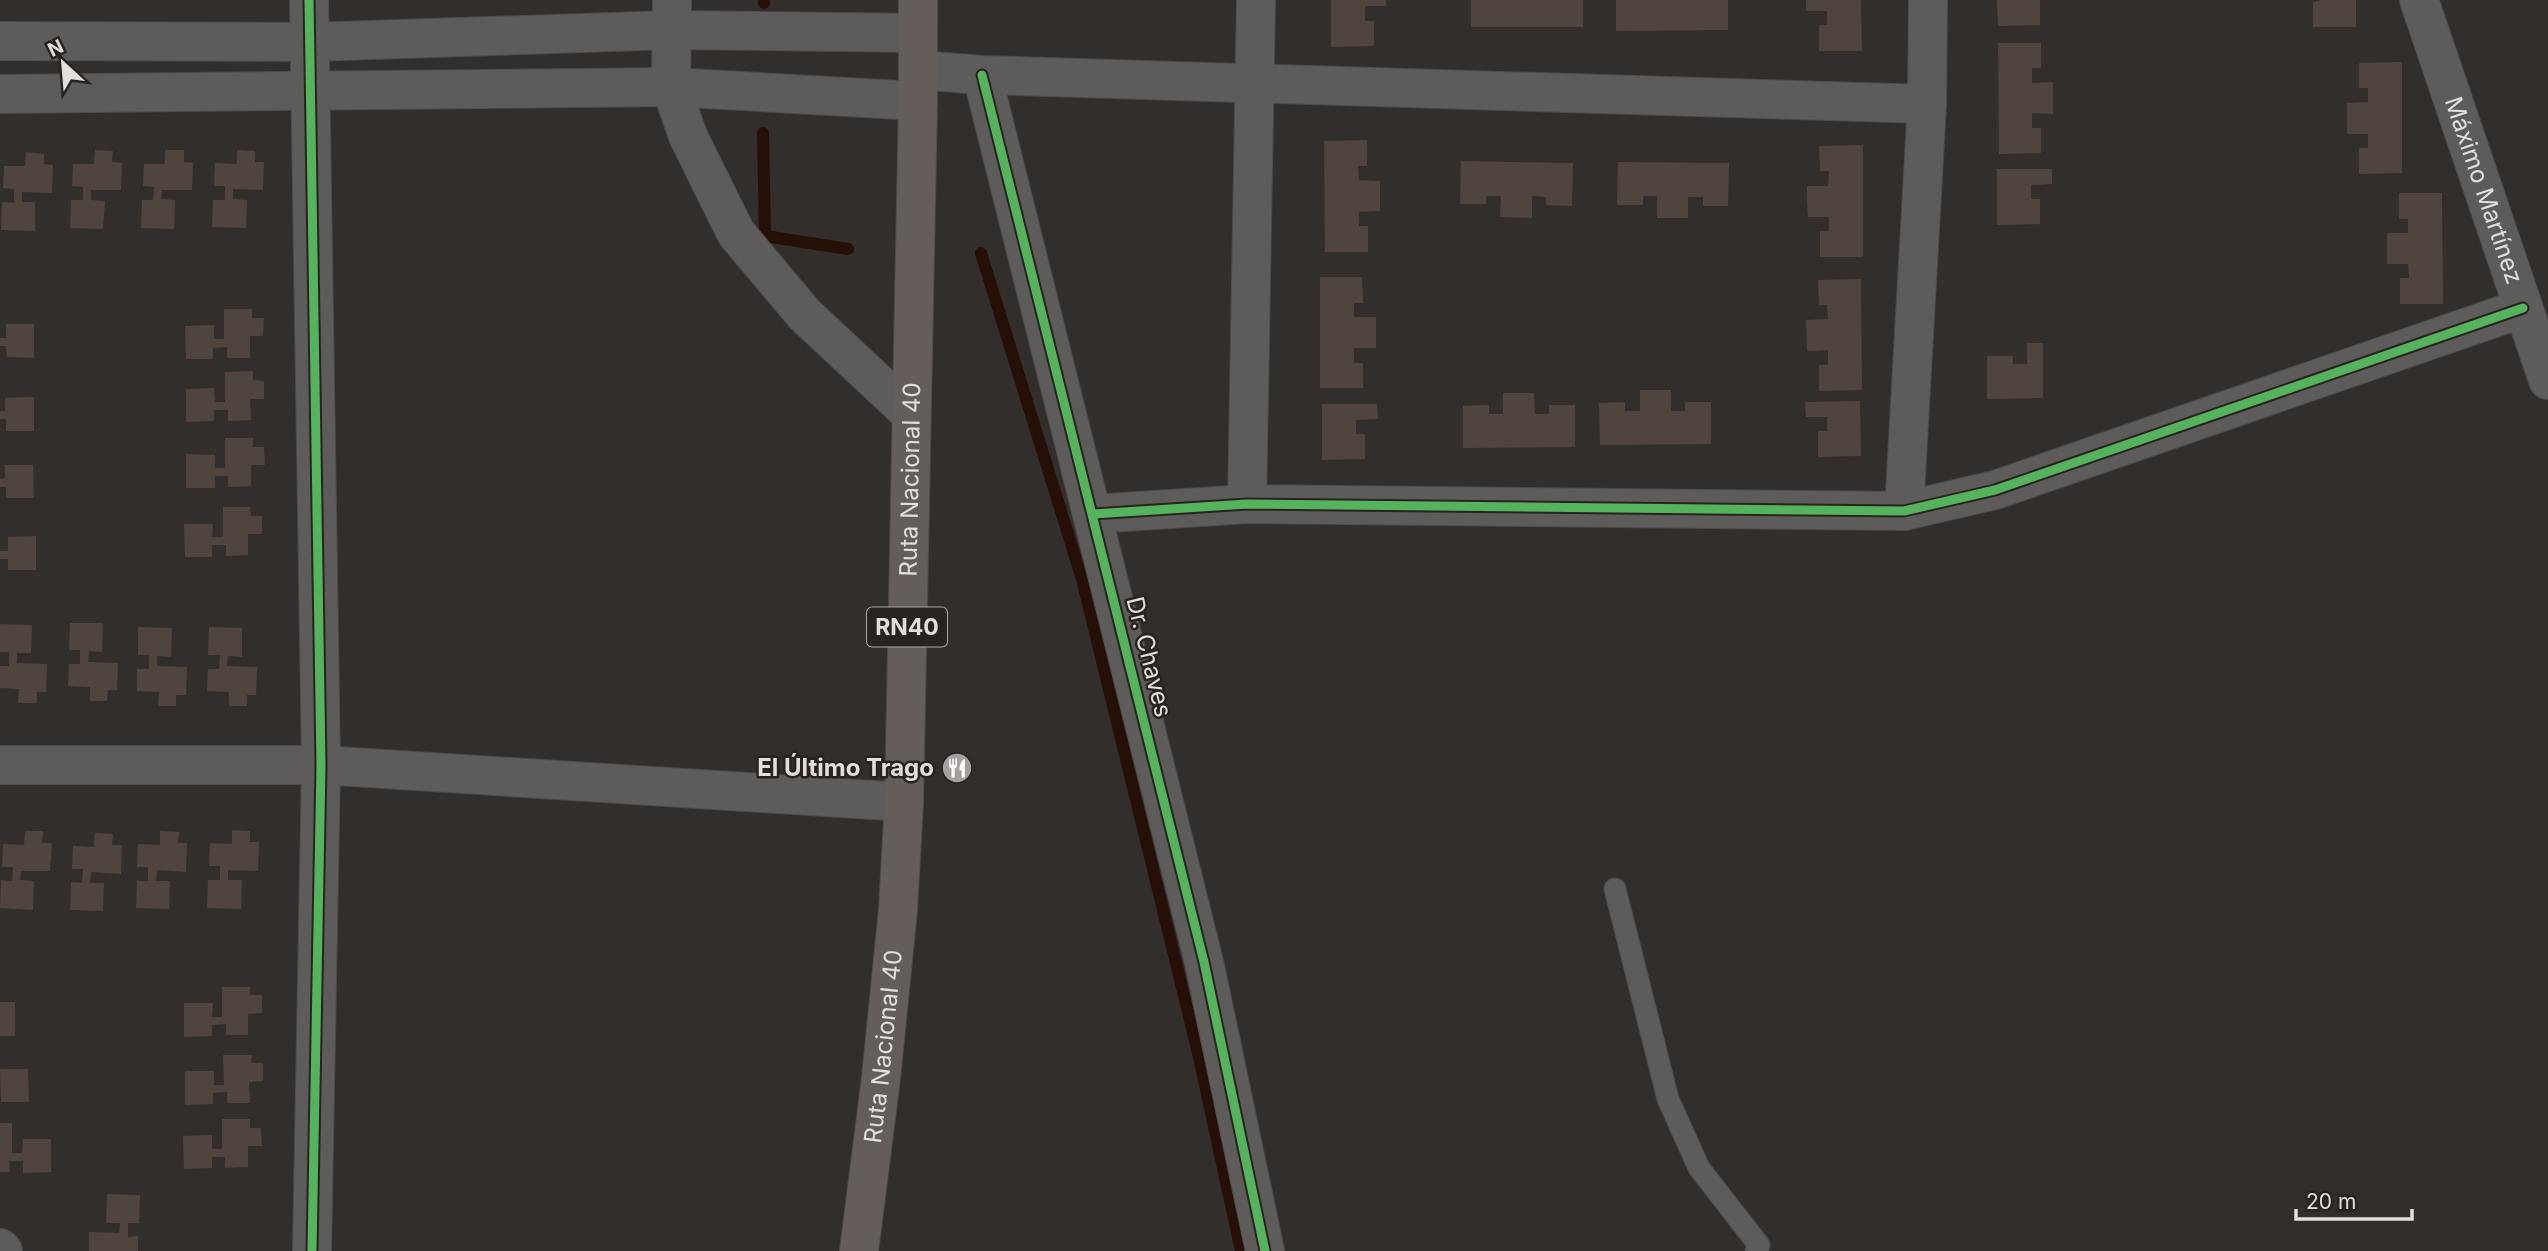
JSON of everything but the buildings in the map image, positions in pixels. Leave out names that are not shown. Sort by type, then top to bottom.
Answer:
[{"type":"main road","name":"Ruta Nacional 40","points":[[859,1251],[881,1078],[898,910],[904,802],[918,51]]},
{"type":"street","points":[[309,0],[321,765],[312,1251]]},
{"type":"street","points":[[1247,504],[1256,0]]},
{"type":"street","points":[[1904,511],[1927,104],[1928,0]]},
{"type":"street","name":"Máximo Martínez","points":[[2419,0],[2548,380]]},
{"type":"street","points":[[672,15],[671,87],[688,136],[736,233],[804,314],[911,414]]},
{"type":"street","points":[[0,41],[310,42],[672,15],[918,51],[982,75],[1927,104]]},
{"type":"street","points":[[0,94],[309,93],[671,87],[918,51]]},
{"type":"street","name":"Dr. Chaves","points":[[982,75],[1204,962],[1265,1251]]},
{"type":"street","points":[[1093,514],[1247,504],[1904,511],[1995,490],[2523,308]]},
{"type":"street","points":[[0,765],[321,765],[904,802]]},
{"type":"lane","points":[[1615,889],[1668,1099],[1699,1168],[1759,1245],[1756,1251]]},
{"type":"waterway","points":[[763,133],[765,236],[848,249]]},
{"type":"waterway","points":[[981,253],[1082,579],[1199,1057],[1241,1251]]},
{"type":"cycle path","points":[[309,0],[321,765],[312,1251]]},
{"type":"cycle path","points":[[982,75],[1204,962],[1265,1251]]},
{"type":"cycle path","points":[[1093,514],[1247,504],[1904,511],[1995,490],[2523,308]]},
{"type":"place","name":"El Último Trago","points":[[957,768]]}]
